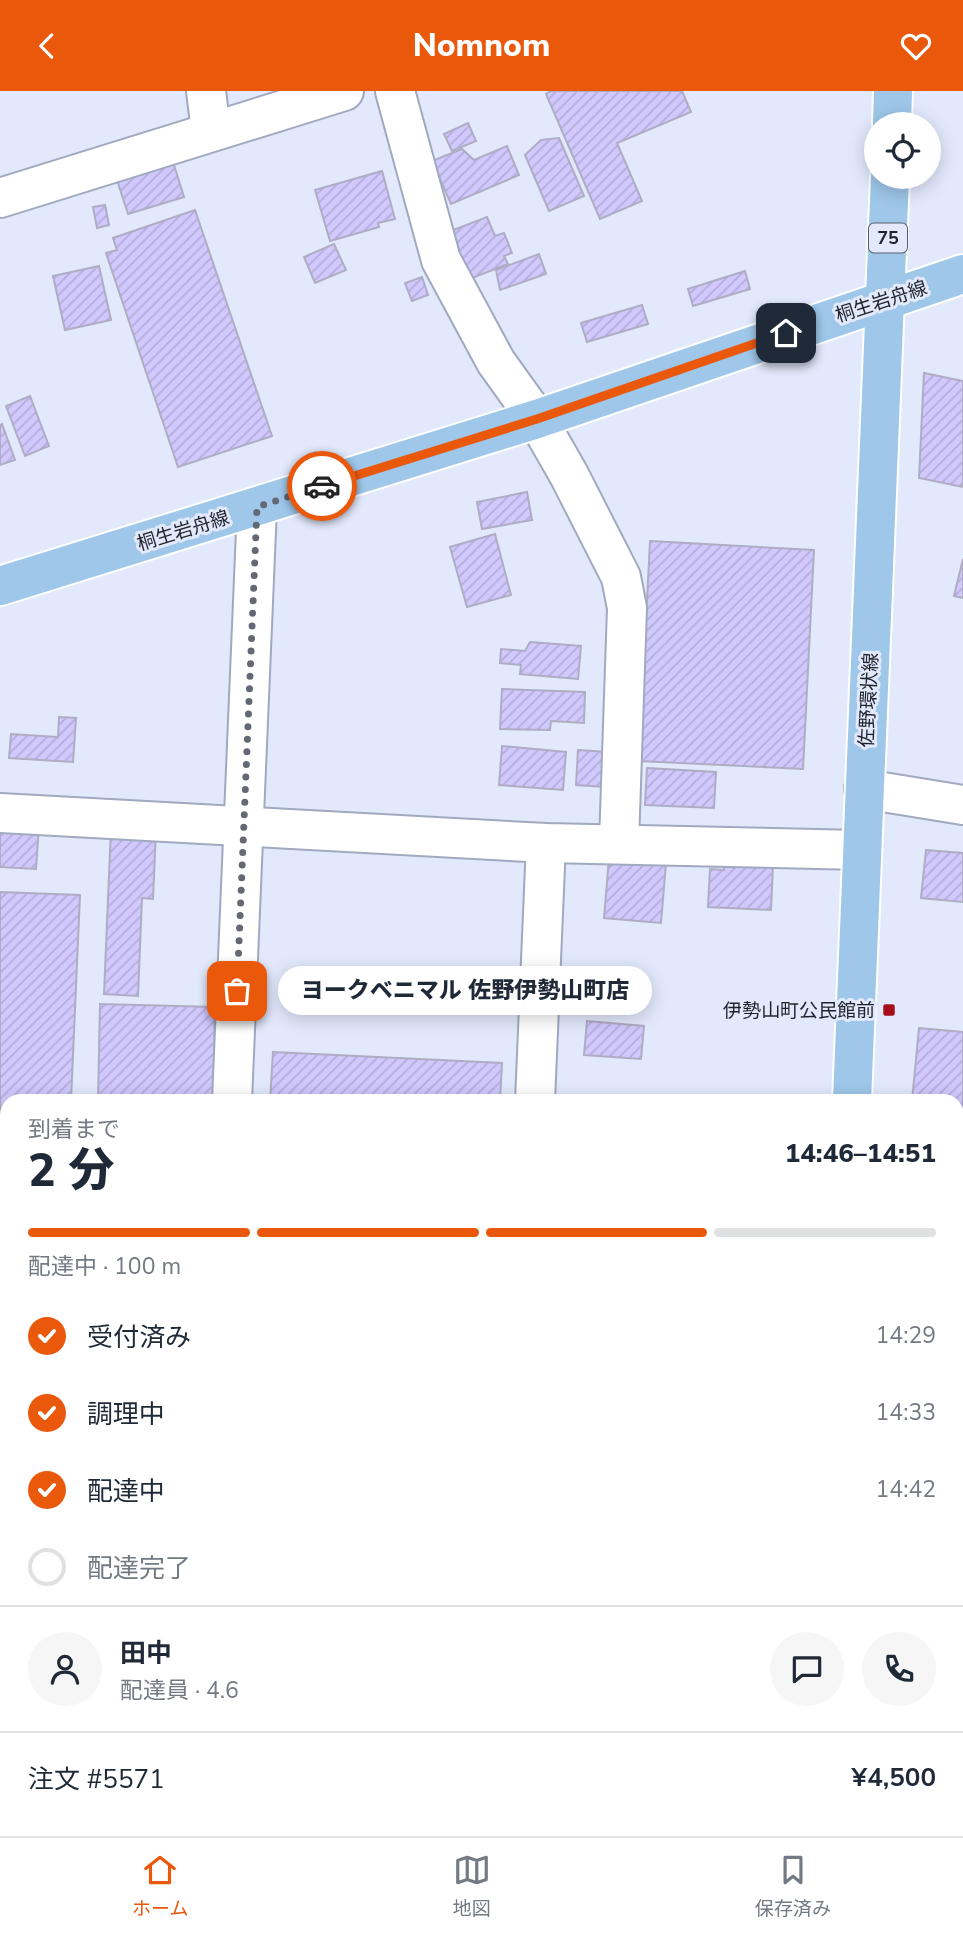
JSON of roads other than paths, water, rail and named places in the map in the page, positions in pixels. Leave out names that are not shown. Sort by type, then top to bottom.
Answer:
[{"type":"main road","points":[[892,112],[893,91]]},
{"type":"main road","name":"75","points":[[886,299],[890,189]]},
{"type":"main road","name":"桐生岩舟線","points":[[0,586],[537,419],[963,274]]},
{"type":"main road","name":"佐野環状線","points":[[852,1094],[863,789],[886,299]]},
{"type":"street","points":[[206,91],[211,131]]},
{"type":"street","points":[[0,198],[344,91]]},
{"type":"street","points":[[395,91],[441,260],[496,362],[537,419],[616,566],[627,608],[619,843]]},
{"type":"street","points":[[232,1094],[257,507]]},
{"type":"street","points":[[863,789],[963,805]]},
{"type":"street","points":[[0,813],[546,843],[862,850]]},
{"type":"street","points":[[535,1094],[546,843]]},
{"type":"place","name":"ヨークベニマル 佐野伊勢山町店","points":[[237,991]]},
{"type":"place","name":"伊勢山町公民館前","points":[[889,1010]]}]
